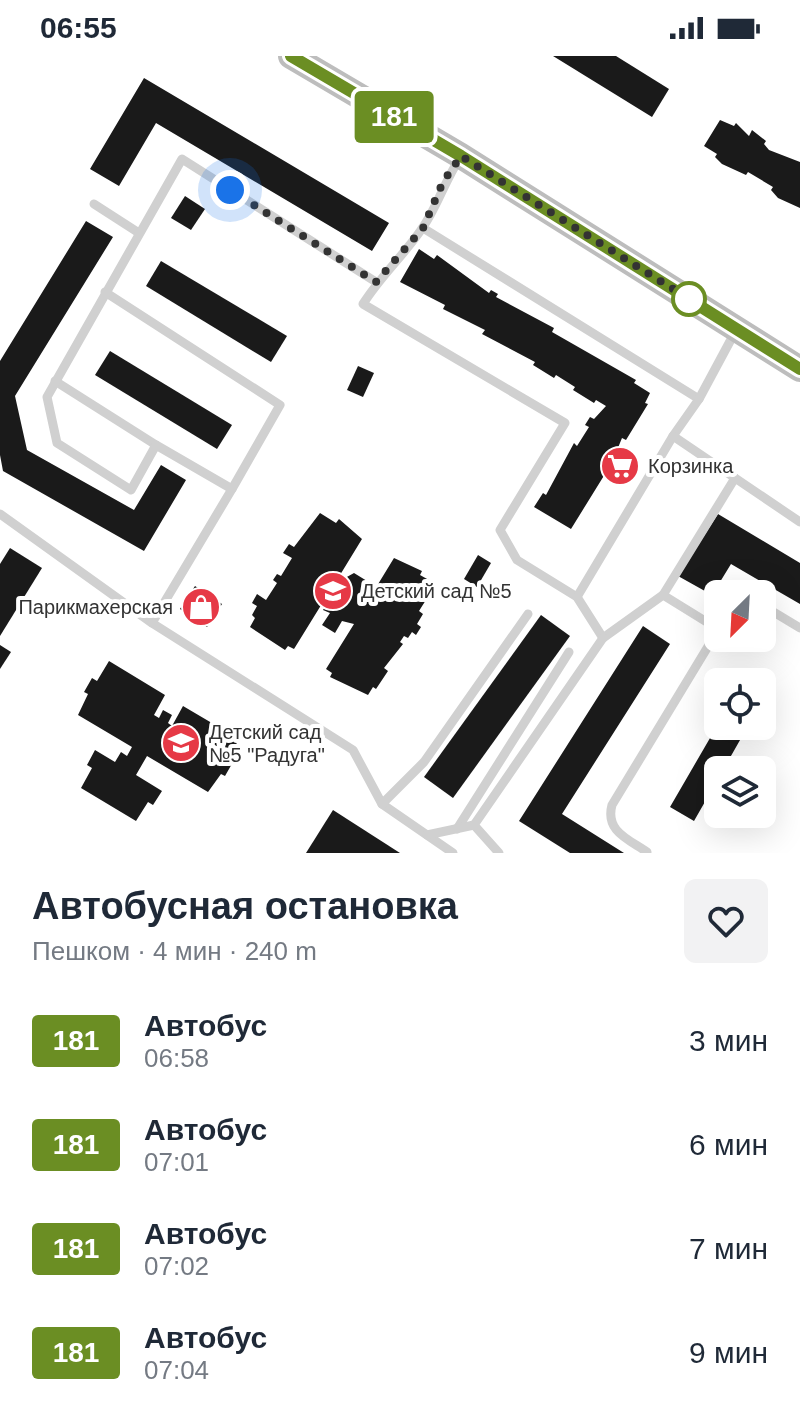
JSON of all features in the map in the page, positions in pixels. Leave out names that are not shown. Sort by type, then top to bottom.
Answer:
[{"type":"main road","points":[[291,56],[461,156],[800,369]]},
{"type":"lane","points":[[461,156],[443,182],[423,228],[376,282],[363,304],[565,423],[500,530],[517,560],[577,597],[603,638]]},
{"type":"lane","points":[[156,445],[131,490],[57,443],[47,397],[182,159],[376,282]]},
{"type":"lane","points":[[94,204],[139,233]]},
{"type":"lane","points":[[423,228],[699,399]]},
{"type":"lane","points":[[105,292],[280,405],[152,623]]},
{"type":"lane","points":[[577,597],[673,436],[699,399],[737,328]]},
{"type":"lane","points":[[55,381],[232,489]]},
{"type":"lane","points":[[673,436],[800,522]]},
{"type":"lane","points":[[427,835],[474,825],[603,638],[663,595],[735,478]]},
{"type":"lane","points":[[0,512],[152,623],[353,750],[382,804],[453,853]]},
{"type":"lane","points":[[663,595],[704,621]]},
{"type":"lane","points":[[776,613],[800,628]]},
{"type":"lane","points":[[382,804],[424,762],[528,614]]},
{"type":"lane","points":[[457,829],[569,652]]},
{"type":"lane","points":[[648,853],[613,828],[609,818],[612,805],[705,652]]},
{"type":"lane","points":[[474,825],[499,853]]},
{"type":"building","points":[[553,56],[616,56],[669,89],[652,117]]},
{"type":"building","points":[[144,78],[389,223],[372,251],[156,123],[119,186],[90,169]]},
{"type":"building","points":[[720,120],[734,126],[736,123],[749,136],[752,130],[766,141],[764,144],[769,150],[800,162],[800,208],[778,198],[771,190],[773,187],[748,172],[746,175],[722,164],[715,157],[717,154],[704,146]]},
{"type":"building","points":[[185,196],[205,209],[191,230],[171,218]]},
{"type":"building","points":[[86,221],[113,237],[15,396],[27,450],[134,510],[161,465],[186,480],[144,551],[3,471],[0,455],[0,361]]},
{"type":"building","points":[[419,249],[434,259],[437,255],[489,293],[491,290],[498,294],[496,297],[554,328],[552,332],[636,380],[634,383],[650,393],[645,403],[648,404],[626,440],[622,438],[613,460],[610,458],[601,472],[605,474],[571,529],[534,507],[543,493],[546,495],[574,443],[577,446],[589,427],[585,425],[590,417],[594,419],[606,406],[596,400],[594,403],[556,375],[554,378],[533,365],[535,362],[482,334],[485,330],[443,309],[445,305],[400,282]]},
{"type":"building","points":[[161,261],[287,336],[271,362],[146,286]]},
{"type":"building","points":[[110,351],[232,425],[217,449],[95,375]]},
{"type":"building","points":[[358,366],[374,373],[363,397],[347,390]]},
{"type":"building","points":[[320,513],[336,523],[339,519],[362,539],[340,575],[345,578],[354,573],[367,581],[367,592],[372,594],[394,558],[422,571],[420,575],[436,584],[419,611],[423,614],[417,624],[421,627],[416,635],[412,632],[408,638],[404,636],[400,642],[403,644],[384,668],[388,671],[368,695],[330,677],[332,673],[326,669],[354,624],[342,621],[335,633],[322,625],[330,613],[323,610],[326,605],[323,602],[294,649],[288,646],[285,650],[250,627],[257,606],[252,603],[257,594],[266,600],[277,583],[273,580],[277,574],[281,576],[292,558],[283,553],[289,544],[294,547]]},
{"type":"building","points":[[718,514],[800,563],[800,604],[776,590],[776,580],[759,580],[731,564],[721,580],[704,580],[704,591],[678,576]]},
{"type":"building","points":[[10,548],[42,568],[0,636],[0,564]]},
{"type":"building","points":[[478,555],[491,563],[477,587],[464,579]]},
{"type":"building","name":"Парикмахерская","points":[[195,586],[222,604],[207,627],[180,609]]},
{"type":"building","points":[[541,615],[570,636],[453,798],[424,777]]},
{"type":"building","points":[[643,626],[670,644],[562,814],[624,853],[570,853],[519,821]]},
{"type":"building","points":[[0,645],[11,652],[0,669]]},
{"type":"building","name":"Детский сад №5 \"Радуга\"","points":[[109,661],[165,695],[154,715],[159,718],[163,710],[172,715],[168,723],[172,726],[183,706],[239,739],[228,759],[233,762],[225,776],[221,774],[208,792],[147,756],[136,775],[162,791],[153,805],[148,802],[136,821],[81,788],[92,768],[87,765],[95,750],[115,762],[121,752],[127,756],[132,747],[78,715],[88,694],[84,692],[92,678],[97,681]]},
{"type":"building","points":[[709,740],[740,740],[731,756],[704,756],[704,804],[694,821],[670,807]]},
{"type":"building","points":[[333,810],[400,853],[306,853]]},
{"type":"bus line","name":"181","points":[[291,56],[461,156],[800,369]]},
{"type":"place","name":"Корзинка","points":[[620,466]]},
{"type":"place","name":"Детский сад №5","points":[[333,591]]},
{"type":"place","name":"Парикмахерская","points":[[201,607]]},
{"type":"place","name":"Детский сад №5 \"Радуга\"","points":[[181,743]]},
{"type":"route","points":[[230,190],[376,282],[423,228],[443,182],[461,156],[689,299]]}]
